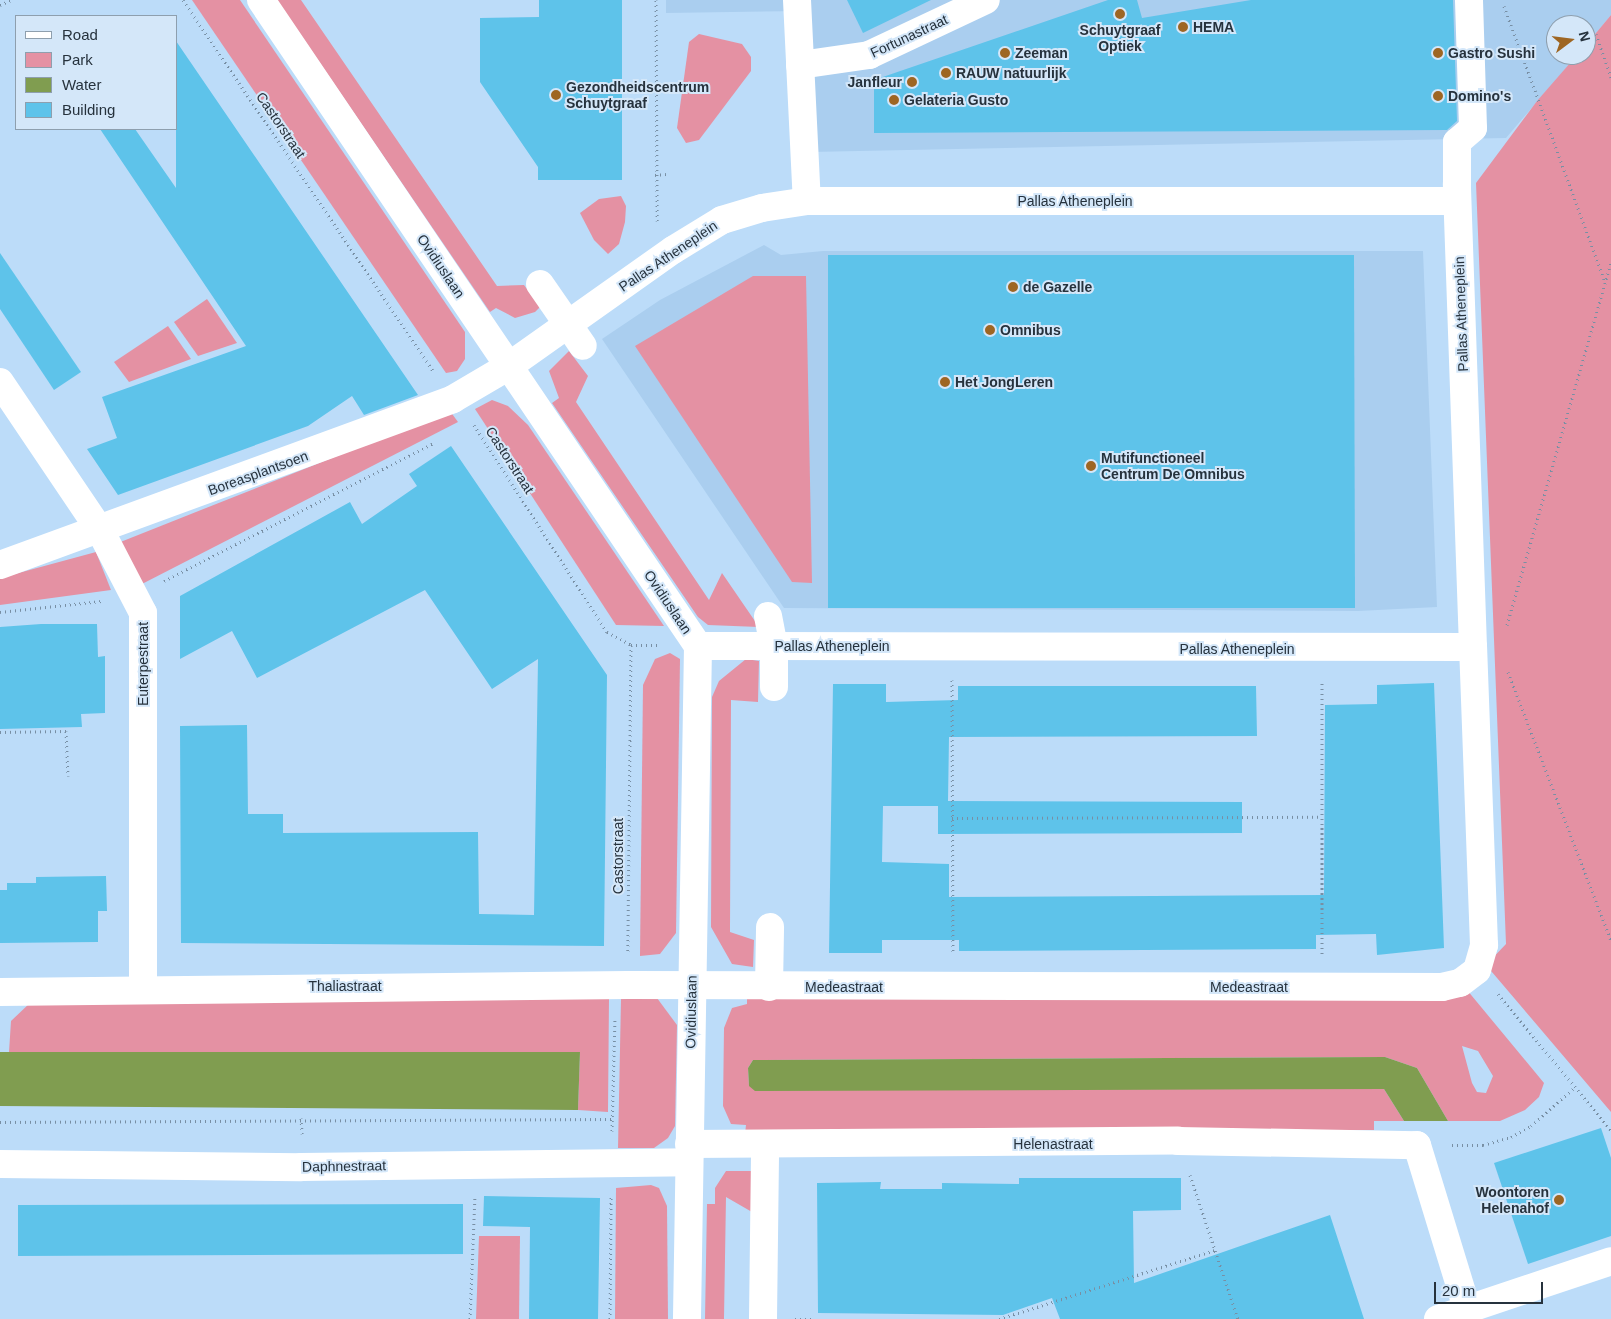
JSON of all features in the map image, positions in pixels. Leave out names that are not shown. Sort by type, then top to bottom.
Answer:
[{"type":"street","name":"Ovidiuslaan","points":[[261,0],[698,646],[691,986],[688,1319]]},
{"type":"street","points":[[797,0],[807,201]]},
{"type":"street","name":"Fortunastraat","points":[[800,65],[869,56],[986,0]]},
{"type":"street","points":[[1457,201],[1457,142],[1473,128],[1469,0]]},
{"type":"street","name":"Pallas Atheneplein","points":[[509,366],[576,335],[673,250],[722,220],[807,201],[1457,201],[1473,647],[698,646]]},
{"type":"street","points":[[540,284],[576,335]]},
{"type":"street","name":"Boreasplantsoen","points":[[0,565],[100,530],[453,399],[509,366]]},
{"type":"street","name":"Euterpestraat","points":[[0,382],[100,530],[143,613],[144,987]]},
{"type":"street","points":[[768,616],[774,646],[774,687]]},
{"type":"street","points":[[1473,647],[1484,945],[1477,970]]},
{"type":"street","points":[[769,987],[770,927]]},
{"type":"street","name":"Medeastraat","points":[[691,986],[1442,987],[1460,983],[1477,970]]},
{"type":"street","name":"Thaliastraat","points":[[0,992],[144,987],[628,984],[691,986]]},
{"type":"street","name":"Helenastraat","points":[[689,1153],[765,1145],[1178,1141],[1417,1145]]},
{"type":"street","points":[[763,1319],[765,1145]]},
{"type":"street","points":[[1417,1145],[1467,1309]]},
{"type":"street","name":"Daphnestraat","points":[[0,1164],[301,1167],[476,1163],[689,1153]]},
{"type":"street","points":[[1438,1319],[1611,1261]]},
{"type":"path","points":[[0,5],[11,0]]},
{"type":"path","name":"Castorstraat","points":[[183,0],[453,399],[473,424],[607,632],[631,645],[628,984]]},
{"type":"path","points":[[656,0],[655,216],[673,250]]},
{"type":"path","points":[[1502,0],[1606,283]]},
{"type":"path","points":[[1596,34],[1611,77]]},
{"type":"path","points":[[655,175],[666,174]]},
{"type":"path","points":[[1505,630],[1611,263]]},
{"type":"path","points":[[464,428],[473,424]]},
{"type":"path","points":[[0,612],[134,596],[437,442]]},
{"type":"path","points":[[952,647],[953,987]]},
{"type":"path","points":[[1322,648],[1322,987]]},
{"type":"path","points":[[1507,668],[1611,941]]},
{"type":"path","points":[[0,732],[66,731],[68,776]]},
{"type":"path","points":[[952,818],[1321,817]]},
{"type":"path","points":[[1477,970],[1611,1130]]},
{"type":"path","points":[[1417,1145],[1483,1144],[1511,1137],[1531,1126],[1575,1086]]},
{"type":"path","points":[[301,1118],[302,1127]]},
{"type":"path","points":[[0,1122],[301,1118],[613,1119]]},
{"type":"path","points":[[1178,1141],[1238,1319]]},
{"type":"path","points":[[470,1319],[476,1163]]},
{"type":"path","points":[[999,1319],[1215,1250]]},
{"type":"shaded area","points":[[666,0],[1611,0],[1611,15],[1596,33],[1596,15],[1546,15],[1546,65],[1568,65],[1506,138],[810,152],[801,11],[666,13]]},
{"type":"shaded area","name":"Mutifunctioneel Centrum De Omnibus","points":[[764,245],[781,255],[823,251],[1423,251],[1437,607],[1358,611],[784,608],[602,339],[660,300]]},
{"type":"green space","points":[[192,0],[240,0],[465,332],[465,359],[457,371],[446,373]]},
{"type":"green space","points":[[277,0],[301,0],[497,286],[524,285],[540,307],[535,312],[515,318],[496,308],[490,312]]},
{"type":"green space","points":[[1611,15],[1611,1112],[1486,965],[1506,944],[1476,183],[1537,101],[1568,65],[1596,65],[1596,33]]},
{"type":"green space","points":[[699,34],[742,44],[751,57],[751,71],[699,140],[686,143],[677,128],[689,42]]},
{"type":"green space","points":[[621,196],[626,206],[625,222],[619,244],[608,254],[594,240],[580,213],[599,199]]},
{"type":"green space","points":[[753,276],[806,276],[812,583],[792,582],[635,346]]},
{"type":"green space","points":[[207,299],[237,343],[198,356],[174,322]]},
{"type":"green space","points":[[168,326],[191,359],[129,382],[114,362]]},
{"type":"green space","points":[[569,351],[588,376],[576,402],[709,600],[722,573],[759,627],[708,625],[698,617],[552,403],[559,398],[549,371]]},
{"type":"green space","points":[[492,400],[508,406],[528,425],[664,626],[616,625],[475,409]]},
{"type":"green space","points":[[450,411],[458,422],[140,585],[118,543]]},
{"type":"green space","points":[[96,552],[111,590],[0,605],[0,578]]},
{"type":"green space","points":[[670,653],[680,659],[676,933],[660,954],[640,956],[643,685],[655,659]]},
{"type":"green space","points":[[746,659],[759,661],[758,702],[731,700],[730,932],[754,940],[753,967],[732,964],[711,927],[712,697],[719,681]]},
{"type":"green space","points":[[1467,990],[1544,1083],[1539,1097],[1525,1110],[1500,1121],[1448,1121],[1417,1068],[1385,1057],[753,1060],[748,1068],[749,1086],[1384,1089],[1404,1121],[1374,1121],[1374,1130],[745,1134],[746,1125],[731,1124],[723,1106],[724,1028],[732,1008],[747,1004],[747,997]],"holes":[[[1462,1046],[1478,1051],[1493,1076],[1486,1093],[1477,1092],[1472,1083]]]},
{"type":"green space","points":[[609,998],[608,1112],[578,1110],[580,1052],[9,1052],[11,1021],[31,1002]]},
{"type":"green space","points":[[657,998],[677,1025],[675,1126],[668,1138],[654,1148],[618,1148],[621,999]]},
{"type":"green space","points":[[726,1171],[752,1171],[752,1212],[726,1197],[724,1319],[705,1319],[707,1204],[715,1204],[715,1188]]},
{"type":"green space","points":[[651,1185],[659,1188],[667,1206],[668,1319],[615,1319],[616,1188]]},
{"type":"green space","points":[[479,1236],[520,1236],[519,1319],[476,1319]]},
{"type":"water","points":[[0,1052],[580,1052],[578,1110],[0,1106]]},
{"type":"water","points":[[1385,1057],[1417,1068],[1448,1121],[1404,1121],[1384,1089],[755,1091],[749,1086],[748,1068],[753,1060]]},
{"type":"building","name":"Gezondheidscentrum Schuytgraaf","points":[[539,0],[622,0],[622,180],[538,180],[538,167],[480,82],[480,18],[539,17]]},
{"type":"building","points":[[847,0],[931,0],[863,33]]},
{"type":"building","points":[[1108,0],[1137,0],[1142,18],[1251,0],[1453,0],[1457,121],[1447,130],[874,133],[874,80]]},
{"type":"building","points":[[178,44],[418,395],[364,415],[352,396],[308,426],[118,495],[87,449],[117,438],[102,397],[246,346],[101,130],[136,130],[176,188]]},
{"type":"building","points":[[0,253],[81,372],[54,390],[0,309]]},
{"type":"building","name":"Mutifunctioneel Centrum De Omnibus","points":[[828,255],[1354,255],[1355,608],[828,608]]},
{"type":"building","points":[[451,446],[607,675],[604,946],[181,943],[180,726],[247,725],[248,814],[283,814],[283,833],[478,832],[479,914],[534,915],[538,659],[492,689],[425,590],[257,678],[232,631],[180,659],[180,596],[350,502],[362,524],[417,486],[409,474]]},
{"type":"building","points":[[41,624],[97,624],[98,657],[105,656],[105,713],[81,714],[82,727],[0,729],[0,627]]},
{"type":"building","points":[[1434,683],[1444,948],[1377,955],[1376,934],[1316,935],[1316,949],[959,951],[959,940],[882,940],[882,953],[829,953],[833,684],[886,684],[886,702],[958,700],[958,686],[1256,686],[1257,736],[949,737],[948,801],[1242,802],[1242,833],[938,834],[938,806],[883,806],[882,862],[949,864],[949,897],[1324,895],[1325,705],[1377,704],[1377,685]]},
{"type":"building","points":[[106,876],[107,911],[98,911],[98,942],[0,943],[0,890],[7,890],[7,883],[36,883],[36,877]]},
{"type":"building","name":"Woontoren Helenahof","points":[[1601,1128],[1611,1158],[1611,1236],[1528,1264],[1494,1163]]},
{"type":"building","points":[[1019,1178],[1181,1178],[1181,1210],[1133,1211],[1134,1283],[1330,1215],[1364,1319],[1060,1319],[1052,1298],[1003,1315],[818,1313],[817,1183],[881,1182],[880,1189],[942,1189],[942,1183],[1019,1184]]},
{"type":"building","points":[[484,1196],[600,1198],[598,1319],[529,1319],[530,1227],[483,1226]]},
{"type":"building","points":[[463,1204],[463,1254],[18,1256],[18,1205]]},
{"type":"place","name":"Schuytgraaf Optiek","points":[[1120,14]]},
{"type":"place","name":"HEMA","points":[[1183,27]]},
{"type":"place","name":"Zeeman","points":[[1005,53]]},
{"type":"place","name":"Gastro Sushi","points":[[1438,53]]},
{"type":"place","name":"RAUW natuurlijk","points":[[946,73]]},
{"type":"place","name":"Janfleur","points":[[912,82]]},
{"type":"place","name":"Gezondheidscentrum Schuytgraaf","points":[[556,95]]},
{"type":"place","name":"Domino's","points":[[1438,96]]},
{"type":"place","name":"Gelateria Gusto","points":[[894,100]]},
{"type":"place","name":"de Gazelle","points":[[1013,287]]},
{"type":"place","name":"Omnibus","points":[[990,330]]},
{"type":"place","name":"Het JongLeren","points":[[945,382]]},
{"type":"place","name":"Mutifunctioneel Centrum De Omnibus","points":[[1091,466]]},
{"type":"place","name":"Woontoren Helenahof","points":[[1559,1200]]}]
